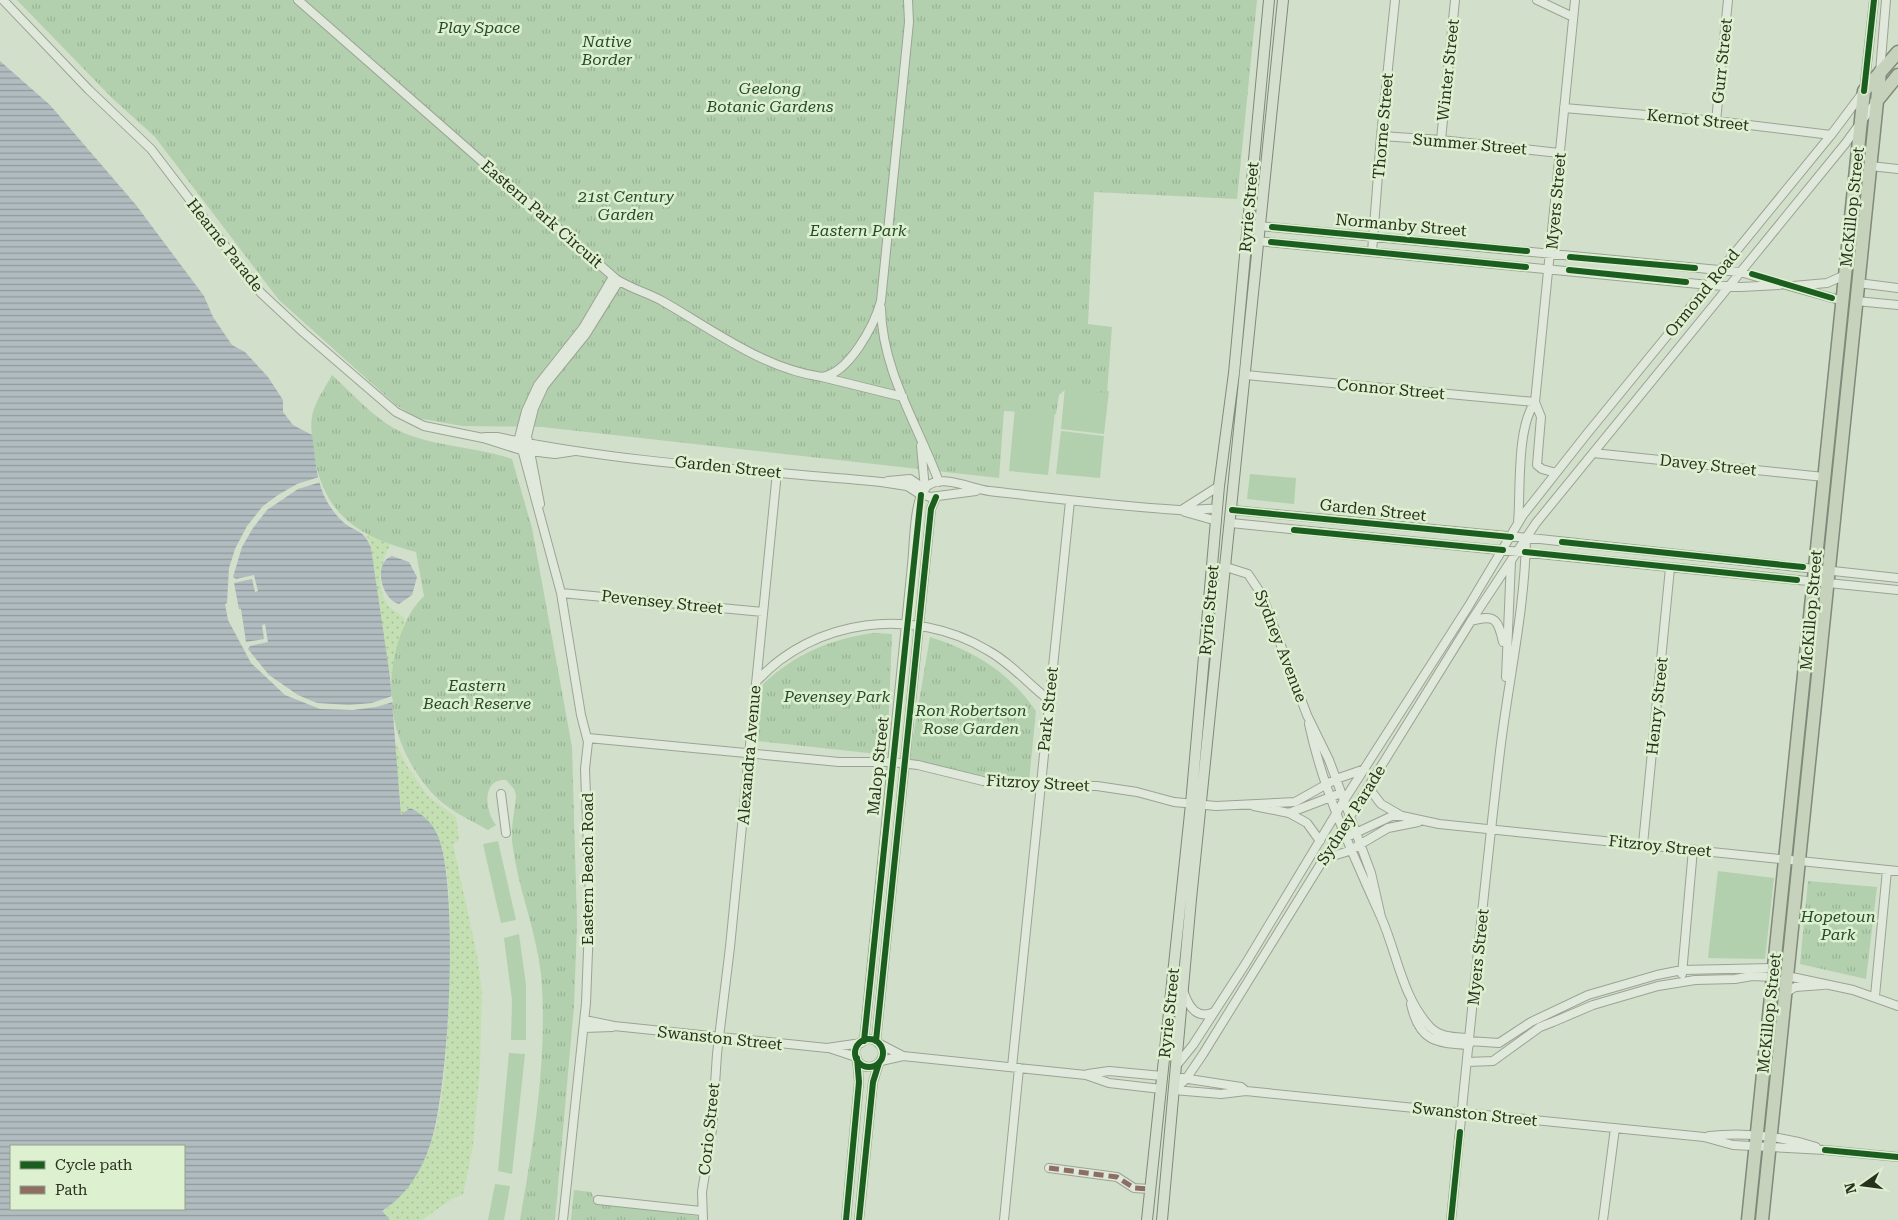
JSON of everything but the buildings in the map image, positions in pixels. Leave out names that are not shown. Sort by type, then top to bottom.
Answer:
[{"type":"highway","name":"Ormond Road","points":[[1864,91],[1898,52]]},
{"type":"highway","name":"McKillop Street","points":[[1748,1220],[1773,972],[1792,860],[1830,570],[1880,72]]},
{"type":"highway","name":"Ormond Road","points":[[1876,102],[1898,75]]},
{"type":"highway","name":"McKillop Street","points":[[1762,1220],[1787,976],[1792,860],[1814,582],[1864,91]]},
{"type":"highway","points":[[1843,301],[1858,283]]},
{"type":"highway","name":"Normanby Street","points":[[1843,301],[1856,301]]},
{"type":"highway","points":[[1771,995],[1780,978],[1787,976]]},
{"type":"main road","name":"Ryrie Street","points":[[1162,1220],[1174,1090],[1181,1078],[1176,1066],[1217,509],[1234,373],[1268,0]]},
{"type":"main road","name":"Ryrie Street","points":[[1147,1220],[1162,1076],[1231,523],[1283,0]]},
{"type":"main road","points":[[1234,373],[1246,374]]},
{"type":"main road","name":"Garden Street","points":[[1217,509],[1232,510]]},
{"type":"main road","name":"Garden Street","points":[[1217,521],[1231,523]]},
{"type":"main road","points":[[1162,1076],[1176,1066]]},
{"type":"main road","name":"Swanston Street","points":[[1162,1076],[1181,1078]]},
{"type":"main road","name":"Swanston Street","points":[[1161,1089],[1174,1090]]},
{"type":"street","name":"Hearne Parade","points":[[3,0],[89,90],[151,149],[252,282],[284,315],[402,416],[424,426],[483,438],[521,450]]},
{"type":"street","name":"Eastern Park Circuit","points":[[298,0],[546,218],[599,261],[616,279],[660,299],[750,352],[786,368],[903,397]]},
{"type":"street","points":[[908,0],[909,22],[881,301],[885,347],[903,397],[939,482],[923,492],[920,439]]},
{"type":"street","name":"Thorne Street","points":[[1372,252],[1381,136],[1395,0]]},
{"type":"street","name":"Winter Street","points":[[1441,140],[1455,0]]},
{"type":"street","points":[[1537,0],[1573,17]]},
{"type":"street","name":"Myers Street","points":[[1517,526],[1522,454],[1527,417],[1535,402],[1552,255],[1559,153],[1575,0]]},
{"type":"street","name":"Gurr Street","points":[[1716,121],[1728,0]]},
{"type":"street","name":"McKillop Street","points":[[1864,91],[1874,0]]},
{"type":"street","name":"McKillop Street","points":[[1880,72],[1886,0]]},
{"type":"street","name":"Ormond Road","points":[[1512,537],[1517,526],[1556,473],[1831,135],[1864,91]]},
{"type":"street","name":"Ormond Road","points":[[1526,538],[1542,515],[1876,102]]},
{"type":"street","name":"Kernot Street","points":[[1564,108],[1716,121],[1831,135]]},
{"type":"street","name":"Summer Street","points":[[1381,136],[1441,140],[1559,153]]},
{"type":"street","points":[[1870,166],[1898,169]]},
{"type":"street","name":"Normanby Street","points":[[1248,224],[1740,272],[1843,301]]},
{"type":"street","name":"Normanby Street","points":[[1247,240],[1626,275],[1709,285],[1827,283],[1846,275]]},
{"type":"street","points":[[1626,275],[1628,262]]},
{"type":"street","points":[[519,441],[526,411],[538,385],[583,328],[616,279]]},
{"type":"street","name":"Eastern Beach Road","points":[[543,521],[528,443],[527,432],[531,417],[544,386],[586,334],[616,279]]},
{"type":"street","points":[[1858,283],[1898,288]]},
{"type":"street","points":[[819,376],[834,372],[854,353],[874,321],[881,301]]},
{"type":"street","name":"Normanby Street","points":[[1856,301],[1898,305]]},
{"type":"street","name":"Connor Street","points":[[1246,374],[1535,402]]},
{"type":"street","name":"Myers Street","points":[[1535,402],[1541,417],[1538,456]]},
{"type":"street","name":"Hearne Parade","points":[[483,438],[497,437],[519,441]]},
{"type":"street","name":"Eastern Beach Road","points":[[519,441],[543,521],[561,593],[582,715],[588,738],[585,768],[590,900],[584,1024],[563,1220]]},
{"type":"street","name":"Garden Street","points":[[519,441],[575,452],[777,472],[881,482],[910,479],[923,492],[936,497],[945,493],[980,490]]},
{"type":"street","name":"Garden Street","points":[[521,450],[555,454],[575,452]]},
{"type":"street","name":"Davey Street","points":[[1593,453],[1824,477]]},
{"type":"street","points":[[1522,454],[1538,456],[1539,468],[1556,473]]},
{"type":"street","name":"Alexandra Avenue","points":[[720,1038],[777,472]]},
{"type":"street","name":"Garden Street","points":[[939,482],[963,485],[980,490],[1070,501],[1181,510],[1217,509]]},
{"type":"street","points":[[1181,510],[1219,486]]},
{"type":"street","name":"Malop Street","points":[[862,1042],[912,567],[923,492]]},
{"type":"street","name":"Malop Street","points":[[877,1042],[925,568],[932,509],[936,497]]},
{"type":"street","name":"Park Street","points":[[1004,1220],[1040,785],[1070,501]]},
{"type":"street","name":"Garden Street","points":[[1181,510],[1217,521]]},
{"type":"street","name":"Garden Street","points":[[1232,510],[1526,538],[1898,578]]},
{"type":"street","points":[[1294,530],[1296,516]]},
{"type":"street","name":"Garden Street","points":[[1231,523],[1898,590]]},
{"type":"street","points":[[1373,537],[1374,524]]},
{"type":"street","points":[[1474,547],[1476,533]]},
{"type":"street","points":[[1512,537],[1514,551]]},
{"type":"street","name":"Sydney Parade","points":[[1176,1066],[1214,1012],[1512,537]]},
{"type":"street","name":"Myers Street","points":[[1451,1220],[1506,694],[1514,649],[1526,538]]},
{"type":"street","name":"Sydney Parade","points":[[1181,1078],[1344,828],[1471,621],[1511,561],[1514,551],[1526,538]]},
{"type":"street","points":[[1561,556],[1562,542]]},
{"type":"street","name":"Myers Street","points":[[1506,694],[1506,651],[1511,561]]},
{"type":"street","points":[[912,567],[925,568]]},
{"type":"street","name":"Sydney Avenue","points":[[1226,567],[1245,573],[1258,587],[1307,715],[1323,746],[1336,779],[1374,882],[1381,917]]},
{"type":"street","name":"Henry Street","points":[[1643,844],[1670,568]]},
{"type":"street","name":"Pevensey Street","points":[[561,593],[763,612]]},
{"type":"street","points":[[1471,621],[1485,617],[1495,620],[1500,627],[1506,651]]},
{"type":"street","points":[[756,682],[785,656],[825,635],[870,624],[906,625],[950,632],[988,650],[1008,664],[1049,700]]},
{"type":"street","name":"Sydney Avenue","points":[[1307,715],[1316,752],[1327,785],[1366,889],[1381,917],[1409,994],[1415,1019],[1424,1034]]},
{"type":"street","name":"Fitzroy Street","points":[[588,738],[849,763],[892,762],[983,781],[1109,787],[1196,805],[1250,805],[1298,801],[1336,779],[1365,769]]},
{"type":"street","name":"Fitzroy Street","points":[[1368,787],[1381,804],[1402,816],[1423,821],[1492,830],[1898,871]]},
{"type":"street","name":"Fitzroy Street","points":[[1289,813],[1340,793]]},
{"type":"street","points":[[501,794],[506,833]]},
{"type":"street","name":"Fitzroy Street","points":[[1250,805],[1289,813],[1307,823],[1320,841]]},
{"type":"street","name":"Fitzroy Street","points":[[1347,838],[1387,818],[1402,816]]},
{"type":"street","name":"Fitzroy Street","points":[[1323,859],[1352,849],[1388,828],[1423,821]]},
{"type":"street","points":[[1682,981],[1693,849]]},
{"type":"street","points":[[1875,996],[1887,870]]},
{"type":"street","points":[[1469,1041],[1441,1043],[1424,1034],[1430,1027],[1442,1036],[1469,1041],[1499,1043],[1539,1018],[1588,995],[1642,979],[1682,970],[1773,972]]},
{"type":"street","points":[[1467,1062],[1493,1061],[1540,1027],[1593,1006],[1645,990],[1682,981],[1736,979],[1773,972]]},
{"type":"street","points":[[1787,976],[1875,996],[1898,1006]]},
{"type":"street","points":[[1642,979],[1645,990]]},
{"type":"street","points":[[1785,993],[1795,987],[1828,984]]},
{"type":"street","points":[[1183,991],[1188,1004],[1195,1012],[1204,1015],[1214,1012]]},
{"type":"street","name":"Sydney Avenue","points":[[1409,994],[1430,1027]]},
{"type":"street","name":"Swanston Street","points":[[584,1024],[827,1048],[857,1058]]},
{"type":"street","name":"Corio Street","points":[[702,1215],[712,1130],[713,1091],[720,1038]]},
{"type":"street","points":[[862,1042],[877,1042],[883,1051],[873,1082],[860,1218],[846,1217],[859,1082],[856,1050],[862,1042]]},
{"type":"street","name":"Swanston Street","points":[[827,1048],[862,1042]]},
{"type":"street","name":"Swanston Street","points":[[877,1042],[903,1056]]},
{"type":"street","name":"Swanston Street","points":[[880,1062],[903,1056],[1086,1075],[1109,1083],[1161,1089]]},
{"type":"street","points":[[857,1058],[867,1066],[880,1062]]},
{"type":"street","name":"Swanston Street","points":[[1086,1075],[1109,1071],[1162,1076]]},
{"type":"street","name":"Swanston Street","points":[[1181,1078],[1241,1087],[1246,1090]]},
{"type":"street","name":"Swanston Street","points":[[1174,1090],[1221,1094],[1246,1090],[1704,1137],[1727,1134],[1756,1141],[1898,1158]]},
{"type":"street","points":[[1603,1220],[1615,1128]]},
{"type":"street","points":[[854,1136],[867,1137]]},
{"type":"street","name":"Swanston Street","points":[[1770,1142],[1784,1138],[1825,1150]]},
{"type":"street","points":[[1049,1168],[1118,1177],[1134,1188],[1150,1189]]},
{"type":"street","points":[[598,1200],[702,1215]]},
{"type":"green space","name":"Eastern Park","points":[[17,0],[1257,0],[1237,199],[1094,192],[1088,324],[1112,327],[1107,393],[1065,390],[1059,395],[1056,414],[1004,411],[999,478],[542,427],[462,426],[417,418],[396,405],[279,300],[155,137],[112,98]]},
{"type":"green space","name":"Eastern Beach Reserve","points":[[332,375],[375,415],[404,433],[417,438],[512,459],[532,528],[572,747],[577,922],[574,1006],[555,1220],[520,1220],[535,1129],[543,1036],[543,1005],[539,957],[514,858],[512,841],[516,795],[514,789],[506,780],[492,784],[489,790],[488,805],[489,812],[496,825],[488,830],[451,809],[431,792],[418,775],[400,740],[395,722],[391,683],[393,662],[398,642],[411,612],[424,596],[416,552],[378,539],[362,531],[336,509],[326,494],[314,455],[311,426],[312,414]]},
{"type":"green space","points":[[1065,387],[1109,391],[1104,434],[1061,429]]},
{"type":"green space","points":[[1015,408],[1055,412],[1048,475],[1009,471]]},
{"type":"green space","points":[[1061,431],[1104,436],[1100,478],[1056,474]]},
{"type":"green space","points":[[1250,474],[1296,478],[1294,504],[1247,499]]},
{"type":"green space","name":"Pevensey Park","points":[[873,633],[892,634],[887,755],[757,741],[763,684],[775,673],[801,656],[843,639]]},
{"type":"green space","name":"Ron Robertson Rose Garden","points":[[930,637],[976,656],[1002,674],[1036,711],[1029,781],[960,773],[909,760]]},
{"type":"green space","points":[[498,841],[516,920],[501,923],[483,844]]},
{"type":"green space","points":[[1718,871],[1774,878],[1765,959],[1708,958]]},
{"type":"green space","name":"Hopetoun Park","points":[[1808,881],[1877,887],[1866,979],[1800,964]]},
{"type":"green space","points":[[519,934],[526,985],[526,1040],[511,1040],[512,1000],[504,938]]},
{"type":"green space","points":[[509,1053],[525,1054],[512,1174],[498,1171]]},
{"type":"green space","points":[[495,1184],[510,1186],[504,1220],[488,1220]]},
{"type":"green space","points":[[574,1190],[591,1192],[598,1204],[697,1216],[699,1220],[571,1220]]},
{"type":"sand","points":[[369,534],[391,544],[382,566],[382,592],[390,607],[405,620],[395,655],[391,678],[384,648],[371,548],[367,536]]},
{"type":"sand","points":[[393,738],[407,766],[428,796],[456,817],[459,840],[453,844],[477,955],[482,992],[480,1067],[473,1145],[463,1195],[453,1198],[422,1220],[390,1220],[382,1212],[405,1191],[422,1165],[430,1146],[441,1103],[447,1031],[449,900],[445,864],[438,853],[401,817]]},
{"type":"shaded area","points":[[0,61],[50,105],[136,205],[204,296],[213,317],[232,345],[245,352],[268,377],[283,400],[283,412],[293,425],[312,435],[319,482],[327,502],[343,522],[366,537],[371,548],[390,677],[401,815],[410,808],[414,810],[429,822],[437,834],[444,859],[450,940],[447,1037],[437,1119],[430,1145],[417,1174],[405,1191],[382,1211],[390,1220],[0,1220]]},
{"type":"shaded area","points":[[392,556],[409,562],[417,577],[412,595],[399,604],[388,596],[382,581],[382,566]]},
{"type":"pier","points":[[319,477],[321,482],[298,489],[267,510],[253,528],[242,547],[233,577],[236,579],[254,575],[258,591],[255,592],[252,579],[234,583],[239,609],[241,609],[246,642],[264,639],[262,625],[265,624],[268,642],[250,646],[248,649],[269,675],[298,695],[317,703],[349,705],[372,703],[392,696],[393,702],[376,707],[353,710],[320,709],[285,695],[251,663],[228,620],[225,604],[227,603],[229,568],[235,549],[247,526],[263,506],[278,495],[297,484]]},
{"type":"marked path","points":[[1049,1168],[1117,1177],[1134,1188],[1150,1189]]},
{"type":"cycle path","points":[[1864,91],[1874,0]]},
{"type":"cycle path","points":[[1272,227],[1527,251]]},
{"type":"cycle path","points":[[1271,242],[1526,267]]},
{"type":"cycle path","points":[[1570,257],[1695,268]]},
{"type":"cycle path","points":[[1569,270],[1686,282]]},
{"type":"cycle path","points":[[1752,274],[1832,298]]},
{"type":"cycle path","points":[[864,1041],[921,495]]},
{"type":"cycle path","points":[[876,1041],[931,509],[936,497]]},
{"type":"cycle path","points":[[1232,510],[1511,537]]},
{"type":"cycle path","points":[[1294,530],[1503,550]]},
{"type":"cycle path","points":[[1562,542],[1803,567]]},
{"type":"cycle path","points":[[1525,552],[1797,580]]},
{"type":"cycle path","points":[[869,1039],[879,1043],[883,1053],[879,1063],[869,1067],[859,1063],[855,1053],[859,1043],[869,1039]]},
{"type":"cycle path","points":[[846,1220],[859,1082],[857,1058]]},
{"type":"cycle path","points":[[859,1220],[873,1082],[879,1063]]},
{"type":"cycle path","points":[[1451,1220],[1460,1132]]},
{"type":"cycle path","points":[[1825,1150],[1898,1157]]},
{"type":"park label","name":"Play Space","points":[[479,27]]},
{"type":"park label","name":"Native Border","points":[[607,50]]},
{"type":"park label","name":"Geelong Botanic Gardens","points":[[770,97]]},
{"type":"park label","name":"21st Century Garden","points":[[626,205]]}]
